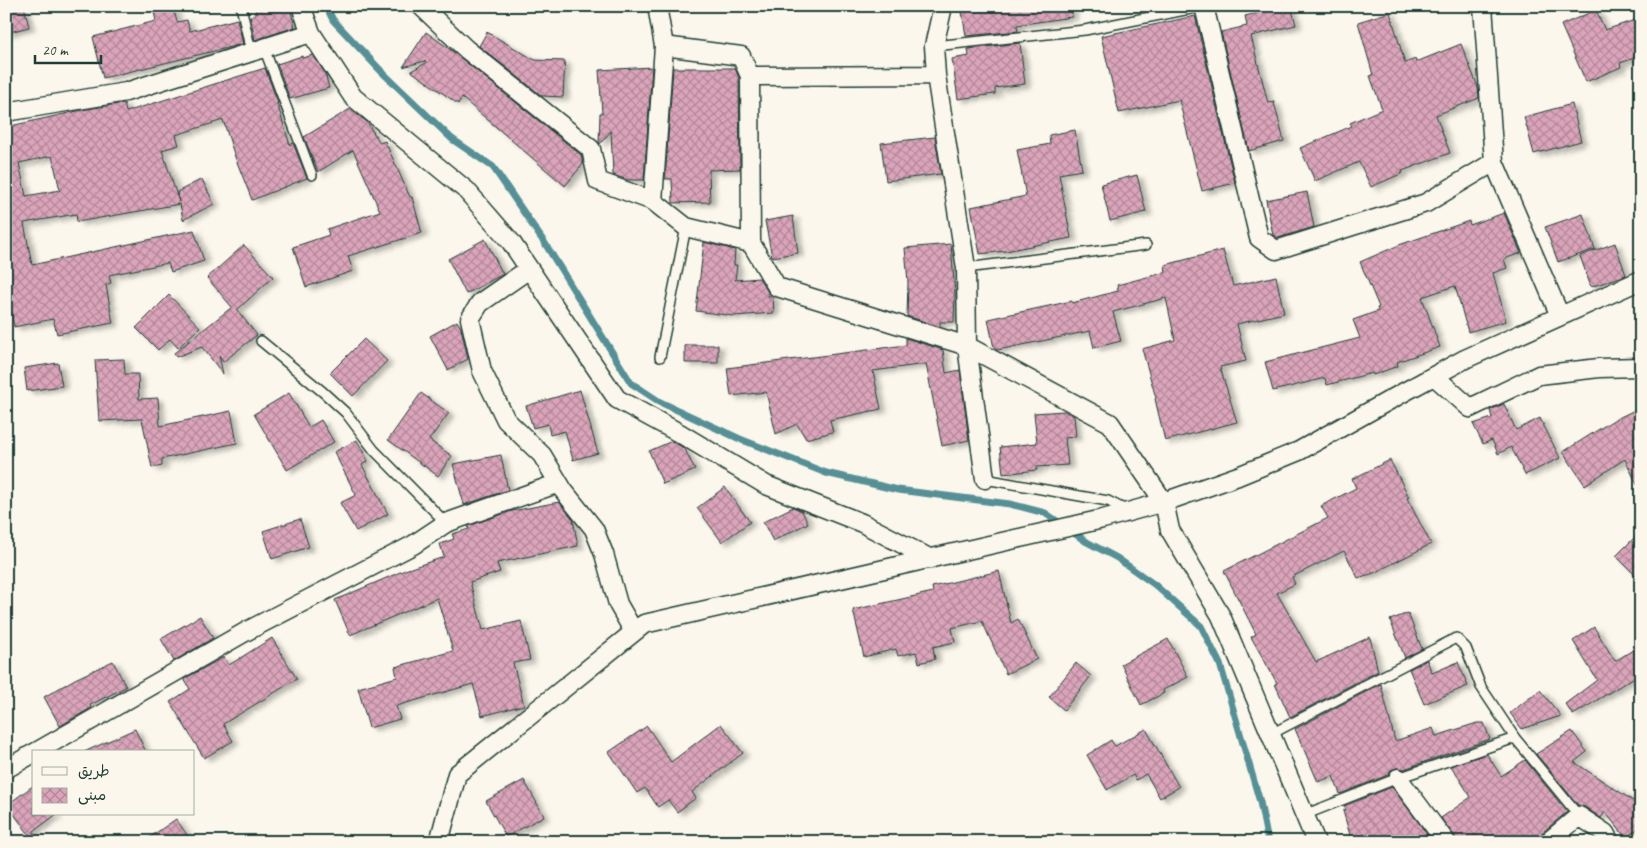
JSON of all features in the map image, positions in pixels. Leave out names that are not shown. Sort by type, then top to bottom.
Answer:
[{"type":"street","points":[[301,6],[311,33],[353,97],[466,190],[511,242],[617,399],[681,434],[766,485],[862,523],[932,559]]},
{"type":"street","points":[[421,6],[466,49],[591,149],[598,181],[653,201],[686,227],[751,243]]},
{"type":"street","points":[[653,201],[664,46],[657,6]]},
{"type":"street","points":[[944,6],[934,46],[936,76],[966,268],[967,346],[986,479]]},
{"type":"street","points":[[1204,6],[1259,238],[1276,250],[1426,203],[1494,162]]},
{"type":"street","points":[[1483,6],[1494,162],[1560,316]]},
{"type":"street","points":[[6,112],[126,92],[311,33]]},
{"type":"street","points":[[664,46],[742,56],[750,76],[751,243],[777,287],[967,346],[1110,423],[1164,502],[1170,530],[1221,616],[1316,842]]},
{"type":"street","points":[[750,76],[936,76]]},
{"type":"street","points":[[529,269],[480,303],[470,319],[482,371],[506,420],[542,456],[559,483],[594,530],[604,554],[618,604],[634,632]]},
{"type":"street","points":[[439,842],[457,774],[644,624],[1103,519],[1164,502],[1238,476],[1299,451],[1465,359],[1641,280]]},
{"type":"street","points":[[1434,376],[1470,408],[1539,375],[1598,368],[1641,367]]},
{"type":"street","points":[[39,750],[247,631],[413,545],[446,523],[559,483]]},
{"type":"street","points":[[6,769],[32,754]]},
{"type":"street","points":[[1398,778],[1446,842]]},
{"type":"street","points":[[1548,842],[1579,816],[1605,833],[1610,842]]},
{"type":"lane","points":[[241,6],[312,175]]},
{"type":"lane","points":[[934,46],[1084,30],[1204,6]]},
{"type":"lane","points":[[660,358],[686,227]]},
{"type":"lane","points":[[966,268],[1146,245]]},
{"type":"lane","points":[[261,341],[323,392],[346,414],[374,450],[446,523]]},
{"type":"lane","points":[[986,479],[1108,502],[1130,512]]},
{"type":"lane","points":[[1270,734],[1456,638],[1466,648],[1481,687],[1515,738],[1579,816]]},
{"type":"lane","points":[[1304,815],[1398,778],[1515,738]]},
{"type":"building","points":[[6,6],[24,6],[29,27],[6,33]]},
{"type":"building","points":[[266,6],[278,6],[280,11],[290,8],[295,27],[255,40],[250,16],[256,14],[255,9]]},
{"type":"building","points":[[961,6],[1071,6],[1072,17],[1017,25],[1018,31],[966,36]]},
{"type":"building","points":[[1291,6],[1296,25],[1251,36],[1268,103],[1274,102],[1284,141],[1249,151],[1221,32],[1247,26],[1245,16]]},
{"type":"building","points":[[173,7],[177,22],[187,20],[190,31],[237,19],[243,44],[103,78],[93,37],[156,21],[154,12]]},
{"type":"building","points":[[1596,10],[1605,30],[1641,18],[1641,56],[1620,63],[1621,67],[1586,82],[1561,25]]},
{"type":"building","points":[[1390,12],[1405,63],[1415,59],[1416,62],[1461,44],[1478,87],[1479,98],[1436,115],[1450,153],[1402,171],[1403,173],[1371,187],[1359,162],[1315,181],[1300,148],[1352,126],[1350,123],[1382,109],[1370,76],[1373,75],[1358,22]]},
{"type":"building","points":[[1195,16],[1235,183],[1202,191],[1179,100],[1119,113],[1101,36]]},
{"type":"building","points":[[426,32],[581,155],[583,164],[565,186],[462,98],[458,104],[411,71],[426,63],[425,61],[403,67]]},
{"type":"building","points":[[487,32],[535,60],[565,61],[563,97],[542,96],[479,46]]},
{"type":"building","points":[[1020,43],[1025,84],[995,88],[995,94],[958,99],[952,59],[969,56],[968,49]]},
{"type":"building","points":[[313,55],[325,73],[329,88],[290,99],[277,64],[302,56],[303,58]]},
{"type":"building","points":[[652,67],[644,180],[628,180],[613,175],[611,131],[599,143],[600,113],[602,113],[599,70]]},
{"type":"building","points":[[265,68],[278,103],[290,145],[293,143],[307,178],[252,200],[223,120],[176,135],[179,145],[162,150],[179,202],[177,192],[202,179],[214,204],[183,220],[180,204],[77,222],[76,214],[24,223],[32,265],[194,230],[204,261],[171,272],[168,263],[109,275],[111,283],[106,285],[113,323],[57,334],[53,319],[14,327],[6,287],[6,127],[82,110],[124,103],[126,112]],"holes":[[[52,156],[60,190],[26,196],[19,163]]]},
{"type":"building","points":[[673,68],[735,68],[739,78],[740,169],[709,170],[710,202],[673,203],[672,179],[665,179]]},
{"type":"building","points":[[1572,104],[1581,141],[1534,154],[1524,117]]},
{"type":"building","points":[[350,109],[367,122],[380,143],[385,141],[410,197],[412,197],[422,233],[348,256],[353,271],[306,287],[293,247],[329,235],[327,229],[380,211],[353,150],[318,172],[304,137]]},
{"type":"building","points":[[1075,130],[1082,170],[1059,174],[1071,238],[1006,251],[980,254],[971,207],[1026,196],[1017,150],[1050,144],[1049,135]]},
{"type":"building","points":[[935,137],[941,174],[886,181],[881,143]]},
{"type":"building","points":[[1137,175],[1146,212],[1110,221],[1101,184]]},
{"type":"building","points":[[1307,192],[1314,227],[1278,238],[1273,235],[1266,200]]},
{"type":"building","points":[[1504,213],[1521,253],[1504,259],[1507,268],[1493,273],[1506,321],[1468,332],[1455,286],[1422,297],[1440,347],[1397,362],[1398,366],[1373,375],[1372,373],[1327,385],[1325,378],[1273,391],[1265,362],[1360,338],[1353,320],[1378,311],[1377,308],[1379,307],[1360,262],[1399,245],[1469,221],[1470,225]]},
{"type":"building","points":[[1583,214],[1595,249],[1558,262],[1545,227]]},
{"type":"building","points":[[793,216],[798,253],[772,257],[765,221]]},
{"type":"building","points":[[485,239],[503,274],[466,294],[448,259]]},
{"type":"building","points":[[704,242],[735,250],[734,265],[737,265],[735,280],[759,278],[768,292],[768,296],[773,296],[774,313],[734,316],[696,311]]},
{"type":"building","points":[[1615,243],[1626,275],[1591,287],[1580,256]]},
{"type":"building","points":[[951,244],[955,294],[954,322],[940,322],[940,327],[907,316],[908,282],[905,248]]},
{"type":"building","points":[[244,245],[273,277],[237,310],[257,335],[223,362],[219,355],[223,374],[202,347],[176,357],[174,353],[232,307],[207,278]]},
{"type":"building","points":[[1223,250],[1233,286],[1276,276],[1284,313],[1237,324],[1246,361],[1220,367],[1237,422],[1165,441],[1156,398],[1142,349],[1175,340],[1166,298],[1113,312],[1121,341],[1094,348],[1090,331],[998,350],[994,348],[988,319],[1072,301],[1072,303],[1118,291],[1117,285],[1166,272],[1165,265]]},
{"type":"building","points":[[169,295],[200,327],[178,348],[170,339],[158,350],[136,328]]},
{"type":"building","points":[[457,321],[461,328],[468,359],[448,370],[430,336]]},
{"type":"building","points":[[906,338],[943,350],[946,373],[960,370],[969,440],[942,446],[926,364],[873,371],[881,409],[830,420],[833,432],[806,439],[797,424],[776,434],[766,392],[731,396],[727,368],[906,345]]},
{"type":"building","points":[[364,339],[387,361],[353,396],[330,373]]},
{"type":"building","points":[[685,345],[718,345],[718,363],[685,363]]},
{"type":"building","points":[[124,359],[125,374],[138,374],[139,399],[158,398],[160,426],[231,411],[237,443],[162,459],[162,466],[152,468],[142,419],[99,421],[95,360]]},
{"type":"building","points":[[58,363],[62,386],[27,391],[24,368]]},
{"type":"building","points":[[580,390],[598,453],[573,460],[565,431],[550,435],[548,424],[533,428],[526,406]]},
{"type":"building","points":[[289,393],[309,427],[321,420],[334,442],[287,470],[254,414]]},
{"type":"building","points":[[421,393],[449,413],[429,440],[452,456],[438,476],[388,440]]},
{"type":"building","points":[[1504,404],[1516,430],[1540,418],[1560,458],[1525,475],[1511,447],[1498,454],[1492,440],[1483,444],[1473,424],[1492,418],[1490,410]]},
{"type":"building","points":[[1641,407],[1641,493],[1625,459],[1585,485],[1563,452],[1612,421]]},
{"type":"building","points":[[1064,411],[1074,416],[1076,437],[1065,438],[1068,465],[1037,467],[1037,470],[1003,474],[1000,447],[1037,443],[1034,413]]},
{"type":"building","points":[[357,440],[368,461],[362,465],[388,514],[356,531],[340,503],[356,495],[334,452]]},
{"type":"building","points":[[672,441],[685,449],[695,470],[663,484],[649,451]]},
{"type":"building","points":[[501,455],[508,490],[464,505],[453,464]]},
{"type":"building","points":[[1390,460],[1431,544],[1374,573],[1358,578],[1344,551],[1292,577],[1295,584],[1277,593],[1316,662],[1370,637],[1378,671],[1290,717],[1275,684],[1277,683],[1251,637],[1256,634],[1224,571],[1328,518],[1321,506],[1356,488],[1352,479]]},
{"type":"building","points":[[725,487],[750,522],[722,542],[697,508]]},
{"type":"building","points":[[559,502],[573,519],[578,546],[497,563],[500,572],[470,582],[483,630],[521,621],[530,660],[513,663],[524,705],[482,716],[473,684],[396,706],[400,719],[369,728],[358,688],[397,677],[395,667],[453,651],[437,598],[350,635],[335,600],[405,570],[444,557],[440,544],[454,539],[452,534],[469,529],[468,526],[512,511]]},
{"type":"building","points":[[793,507],[802,511],[808,523],[773,541],[763,522]]},
{"type":"building","points":[[300,519],[309,547],[272,559],[263,531]]},
{"type":"building","points":[[1641,531],[1641,581],[1616,556]]},
{"type":"building","points":[[999,571],[1011,623],[1018,619],[1037,659],[1006,674],[982,621],[952,628],[955,642],[933,647],[935,659],[919,663],[916,652],[898,656],[896,649],[864,657],[853,610],[933,592],[932,587]]},
{"type":"building","points":[[1408,613],[1422,649],[1405,658],[1390,620]]},
{"type":"building","points":[[200,616],[213,638],[174,661],[161,639]]},
{"type":"building","points":[[1594,627],[1615,661],[1641,645],[1641,673],[1573,715],[1565,704],[1597,680],[1573,641]]},
{"type":"building","points":[[272,638],[297,679],[223,724],[233,741],[204,758],[170,702],[190,689],[184,679],[224,657],[229,665]]},
{"type":"building","points":[[1168,639],[1188,677],[1163,690],[1164,693],[1141,705],[1121,664]]},
{"type":"building","points":[[1427,660],[1432,673],[1458,662],[1468,686],[1424,704],[1409,669]]},
{"type":"building","points":[[113,661],[126,687],[90,705],[91,708],[60,726],[44,697],[75,679]]},
{"type":"building","points":[[1076,663],[1091,676],[1064,710],[1049,697]]},
{"type":"building","points":[[1381,684],[1395,741],[1433,728],[1436,736],[1477,723],[1484,723],[1490,739],[1404,769],[1396,768],[1391,770],[1388,775],[1340,794],[1333,776],[1318,782],[1295,729]]},
{"type":"building","points":[[1540,690],[1561,716],[1522,729],[1510,713]]},
{"type":"building","points":[[721,724],[743,753],[692,792],[696,798],[677,812],[668,800],[658,807],[645,788],[637,793],[609,752],[647,726],[671,762]]},
{"type":"building","points":[[135,729],[145,750],[88,750]]},
{"type":"building","points":[[1146,729],[1179,787],[1160,798],[1146,774],[1136,780],[1133,775],[1107,790],[1087,755],[1111,740],[1115,746]]},
{"type":"building","points":[[1572,731],[1587,752],[1574,762],[1641,806],[1641,826],[1626,838],[1605,812],[1601,818],[1585,807],[1578,805],[1536,754]]},
{"type":"building","points":[[1487,754],[1501,776],[1525,760],[1567,812],[1531,842],[1456,842],[1441,818],[1471,797],[1451,766]]},
{"type":"building","points":[[524,780],[544,816],[506,837],[486,801]]},
{"type":"building","points":[[32,786],[32,816],[54,816],[34,831],[34,841],[7,805]]},
{"type":"building","points":[[1392,787],[1433,842],[1352,842],[1343,811],[1346,810],[1344,806]]},
{"type":"building","points":[[176,819],[192,842],[143,842]]},
{"type":"waterway","points":[[326,6],[333,20],[382,72],[452,139],[493,167],[546,245],[631,383],[660,402],[740,439],[826,473],[898,490],[1010,504],[1045,513],[1087,542],[1117,558],[1155,585],[1201,626],[1220,664],[1260,802],[1268,842]]}]
